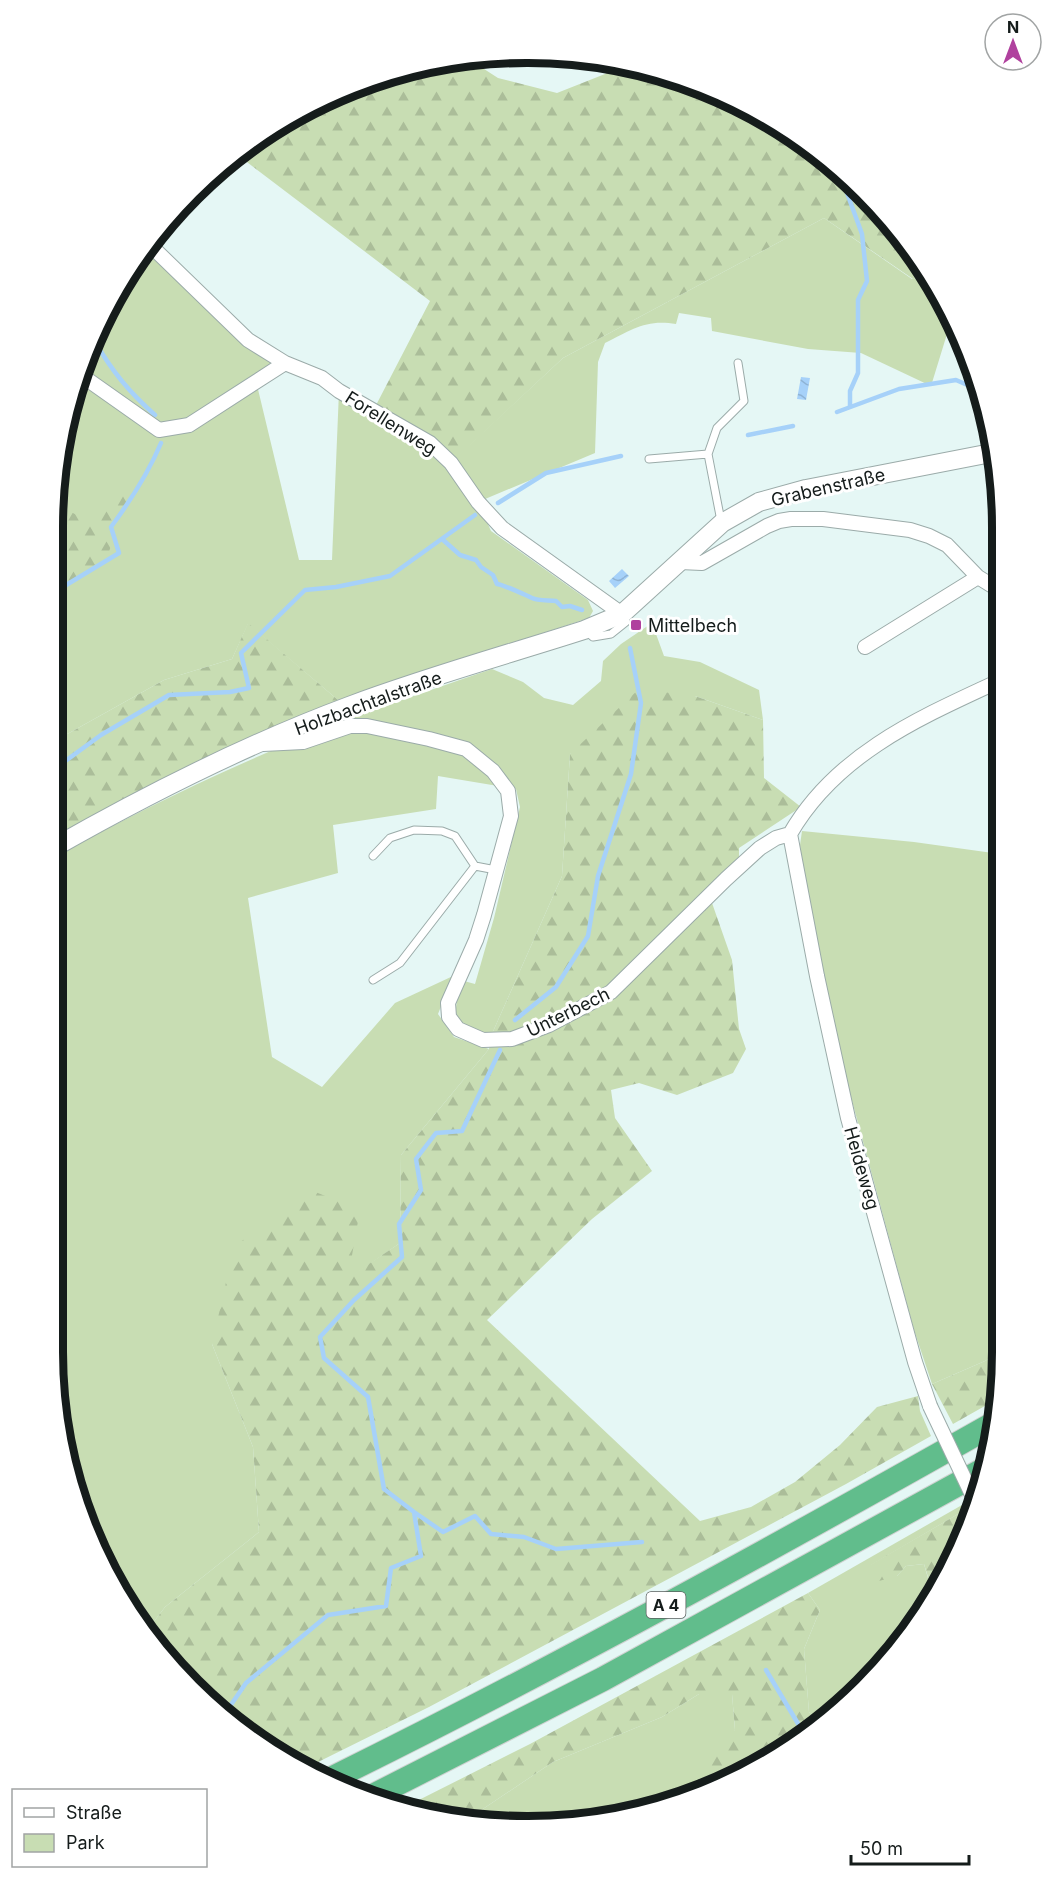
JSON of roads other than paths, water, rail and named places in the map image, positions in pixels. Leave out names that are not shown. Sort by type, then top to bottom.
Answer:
[{"type":"highway","name":"A 4","points":[[338,1775],[543,1671],[985,1428]]},
{"type":"highway","name":"A 4","points":[[381,1792],[603,1679],[975,1474]]},
{"type":"street","name":"Forellenweg","points":[[155,250],[248,340],[285,363],[322,378],[339,391],[430,442],[451,462],[478,502],[502,528],[622,614]]},
{"type":"street","points":[[88,380],[159,430],[189,425],[285,363]]},
{"type":"street","name":"Grabenstraße","points":[[680,562],[722,523],[759,502],[806,489],[986,454]]},
{"type":"street","points":[[680,562],[702,563],[779,521],[823,519],[910,530],[929,536],[947,545],[978,578],[992,586]]},
{"type":"street","name":"Holzbachtalstraße","points":[[63,842],[119,811],[258,744],[349,706],[584,630],[622,614],[680,562]]},
{"type":"street","points":[[865,647],[978,578]]},
{"type":"street","points":[[793,829],[826,784],[868,750],[939,709],[992,684]]},
{"type":"street","name":"Unterbech","points":[[258,744],[303,742],[350,726],[367,726],[466,749],[493,771],[508,791],[511,816],[476,940],[448,1003],[449,1017],[458,1029],[483,1040],[512,1039],[549,1024],[611,992],[743,864],[776,838],[793,829]]},
{"type":"street","name":"Heideweg","points":[[793,829],[819,986],[846,1106],[915,1362],[930,1406],[970,1491]]},
{"type":"lane","points":[[722,523],[708,454],[717,428],[744,401],[738,363]]},
{"type":"lane","points":[[649,459],[708,454]]},
{"type":"lane","points":[[373,856],[390,838],[414,830],[442,831],[455,836],[475,866],[496,870]]},
{"type":"lane","points":[[373,980],[400,963],[475,866]]},
{"type":"water","points":[[801,377],[810,378],[806,400],[797,399]]},
{"type":"water","points":[[622,569],[629,576],[615,588],[609,581]]},
{"type":"waterway","points":[[846,189],[862,234],[867,281],[858,300],[858,373],[850,391],[850,407]]},
{"type":"waterway","points":[[99,348],[122,381],[155,415]]},
{"type":"waterway","points":[[837,412],[899,389],[956,380],[969,386]]},
{"type":"waterway","points":[[748,435],[793,426]]},
{"type":"waterway","points":[[63,587],[119,553],[111,527],[139,486],[161,443]]},
{"type":"waterway","points":[[498,503],[546,473],[621,456]]},
{"type":"waterway","points":[[63,763],[101,735],[169,695],[230,692],[249,688],[241,653],[305,590],[336,587],[390,576],[475,515]]},
{"type":"waterway","points":[[442,539],[460,555],[476,560],[481,567],[493,575],[497,584],[534,599],[556,601],[562,607],[570,606],[582,610]]},
{"type":"waterway","points":[[515,1020],[556,987],[588,936],[598,876],[631,774],[641,703],[630,648]]},
{"type":"waterway","points":[[229,1707],[246,1683],[328,1615],[386,1606],[391,1568],[421,1556],[414,1512],[384,1489],[368,1397],[324,1358],[320,1337],[354,1300],[402,1257],[399,1224],[421,1190],[416,1159],[436,1133],[462,1131],[500,1050]]},
{"type":"waterway","points":[[414,1512],[443,1532],[475,1516],[491,1534],[524,1537],[556,1549],[642,1542]]},
{"type":"waterway","points":[[766,1670],[800,1727]]},
{"type":"place","name":"Mittelbech","points":[[636,625]]}]
